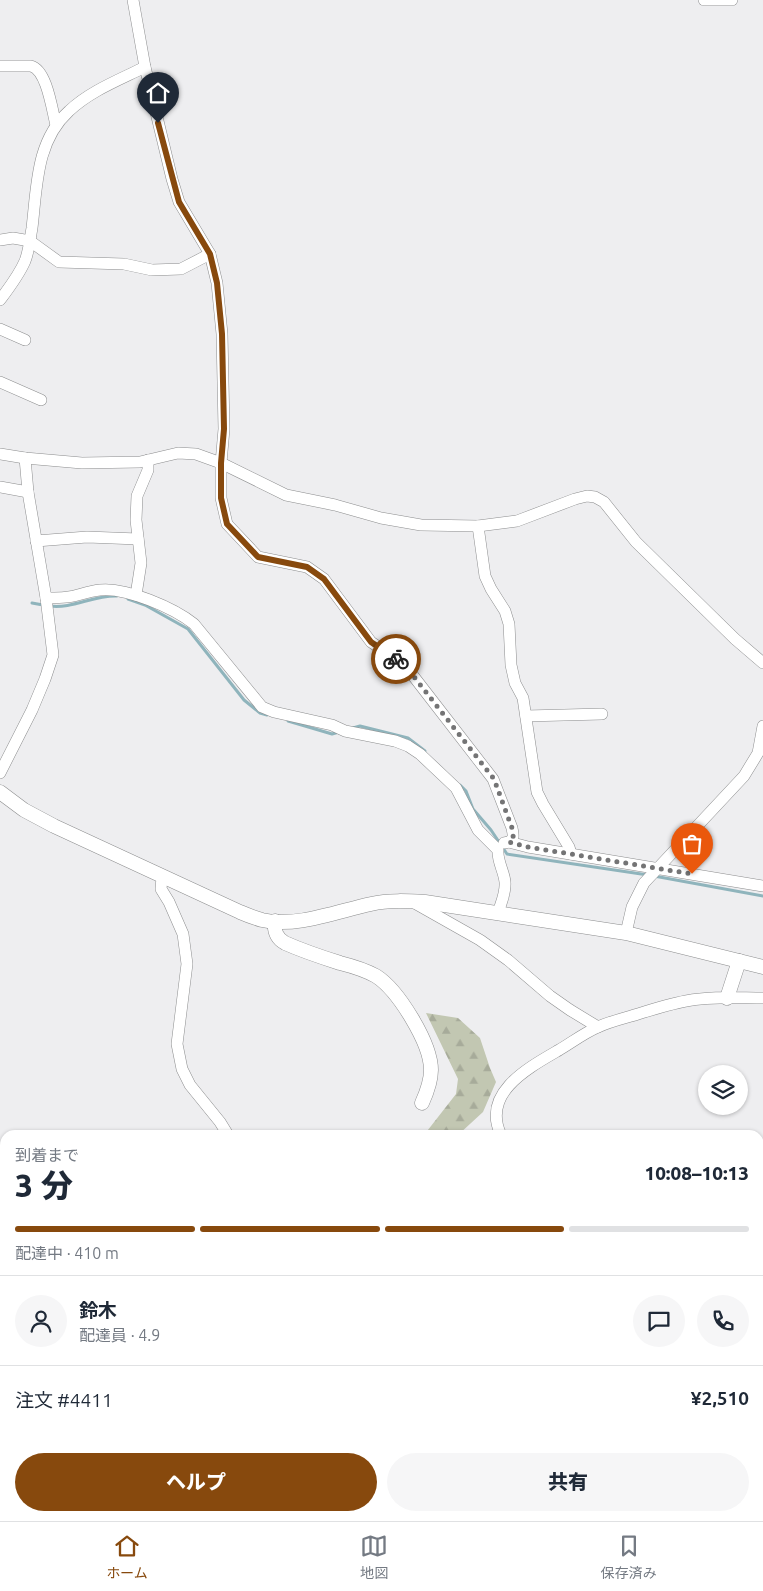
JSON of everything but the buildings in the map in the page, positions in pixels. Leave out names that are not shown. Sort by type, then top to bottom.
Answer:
[{"type":"street","points":[[133,0],[144,67],[179,202],[210,254],[217,283],[222,334],[224,429],[221,463],[221,498],[227,524],[258,557],[307,567],[324,579],[371,642],[404,664],[494,779],[514,836],[509,842],[501,845],[498,850],[505,883],[504,896],[498,913]]},
{"type":"street","points":[[704,0],[732,0]]},
{"type":"street","points":[[0,66],[31,66],[39,70],[45,81],[56,125]]},
{"type":"street","points":[[0,300],[25,261],[30,241],[40,164],[46,140],[69,110],[92,93],[144,67]]},
{"type":"street","points":[[0,240],[20,239],[30,241],[59,262],[124,264],[152,270],[181,269],[210,254]]},
{"type":"street","points":[[0,329],[25,340]]},
{"type":"street","points":[[0,382],[40,400]]},
{"type":"street","points":[[0,454],[82,463],[140,462],[178,453],[196,454],[221,463],[286,495],[335,505],[381,518],[421,525],[478,526],[517,521],[575,499],[587,496],[600,499],[636,542],[735,639],[763,663]]},
{"type":"street","points":[[0,773],[42,687],[53,655],[46,598],[28,492],[25,458]]},
{"type":"street","points":[[136,595],[141,563],[136,520],[137,496],[148,470],[148,460]]},
{"type":"street","points":[[0,487],[28,492]]},
{"type":"street","points":[[478,526],[486,576],[507,616],[509,624],[511,665],[515,683],[523,698],[537,792],[570,847],[571,854]]},
{"type":"street","points":[[36,541],[88,537],[138,539]]},
{"type":"street","points":[[46,598],[65,598],[100,590],[111,590],[136,595],[184,617],[194,624],[262,707],[274,712],[402,743],[420,754],[456,788],[478,830],[498,850]]},
{"type":"street","points":[[526,716],[602,714]]},
{"type":"street","points":[[626,933],[635,898],[644,883],[744,776],[758,753],[763,726]]},
{"type":"street","points":[[0,792],[24,810],[54,826],[162,877],[240,912],[263,920],[292,922],[327,916],[373,904],[400,900],[425,902],[626,933],[763,967]]},
{"type":"street","points":[[509,842],[528,847],[763,886]]},
{"type":"street","points":[[162,877],[161,889],[183,934],[187,964],[177,1044],[182,1069],[190,1085],[225,1130]]},
{"type":"street","points":[[411,901],[480,940],[508,960],[550,996],[598,1027]]},
{"type":"street","points":[[275,921],[276,933],[285,943],[369,973],[394,991],[418,1031],[430,1060],[429,1084],[422,1103]]},
{"type":"street","points":[[727,998],[739,961]]},
{"type":"street","points":[[499,1130],[496,1115],[499,1102],[504,1091],[514,1079],[598,1027],[687,1001],[763,998]]},
{"type":"green space","points":[[426,1013],[458,1018],[480,1038],[496,1082],[483,1112],[463,1130],[428,1130],[456,1094],[458,1079]]},
{"type":"waterway","points":[[50,606],[67,606],[108,596],[117,596]]},
{"type":"waterway","points":[[128,599],[145,605],[188,629],[244,700],[260,713],[267,715]]},
{"type":"waterway","points":[[32,603],[43,605]]},
{"type":"waterway","points":[[288,721],[332,734],[339,732]]},
{"type":"waterway","points":[[353,728],[360,726],[408,738],[425,751]]},
{"type":"waterway","points":[[460,785],[466,791],[473,809],[491,830],[507,854],[648,875]]},
{"type":"waterway","points":[[654,876],[763,896]]},
{"type":"way so far","points":[[396,659],[404,664],[494,779],[514,836],[509,842],[528,847],[692,874]]},
{"type":"route","points":[[158,123],[179,202],[210,254],[217,283],[222,334],[224,429],[221,463],[221,498],[227,524],[258,557],[307,567],[324,579],[371,642],[396,659]]}]
